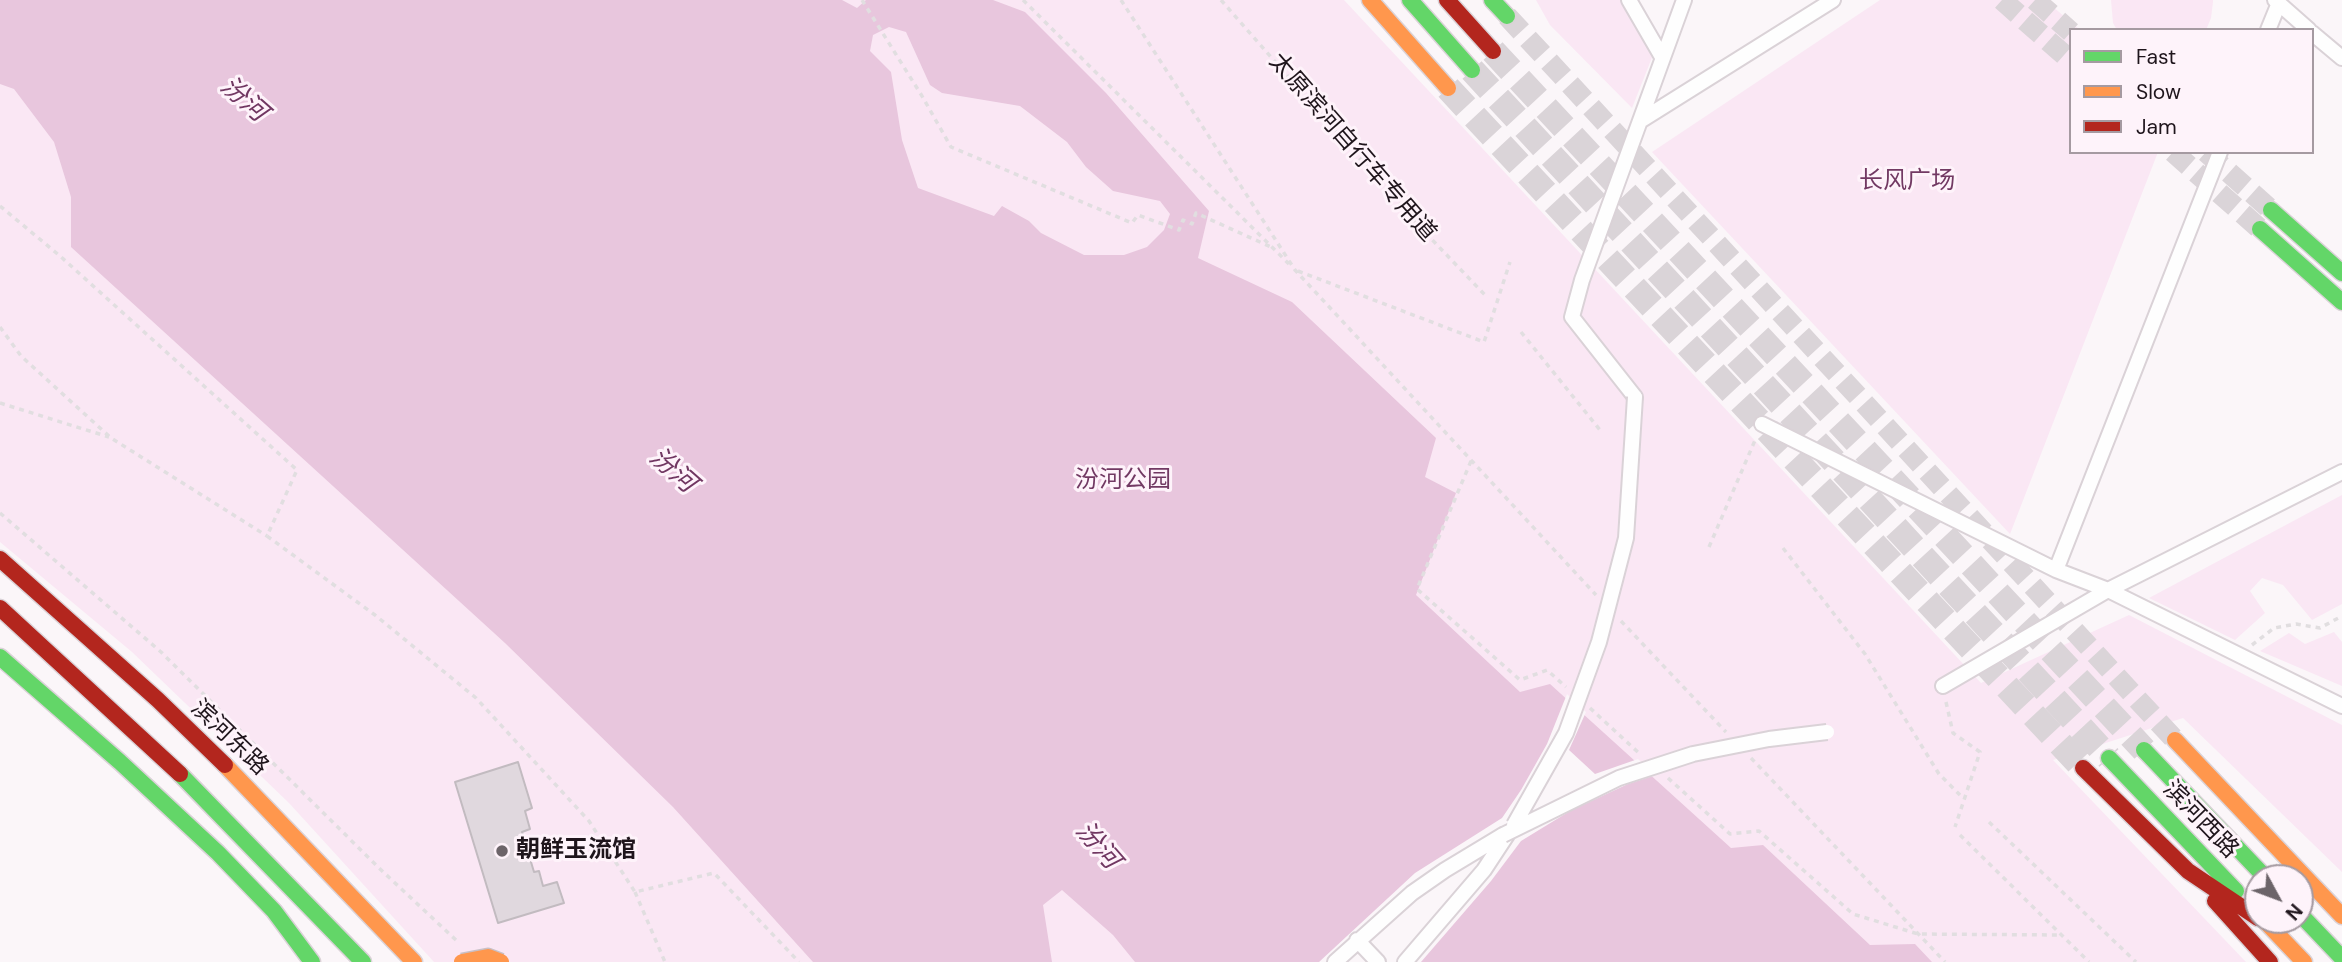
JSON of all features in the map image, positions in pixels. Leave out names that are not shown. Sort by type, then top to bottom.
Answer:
[{"type":"main road","points":[[1370,0],[1448,88]]},
{"type":"main road","points":[[1410,0],[1472,69]]},
{"type":"main road","points":[[1447,0],[1493,51]]},
{"type":"main road","points":[[1492,0],[1507,16]]},
{"type":"main road","points":[[2271,210],[2342,273]]},
{"type":"main road","points":[[2260,229],[2342,302]]},
{"type":"main road","name":"滨河东路","points":[[0,559],[158,700],[235,775],[414,962]]},
{"type":"main road","points":[[0,608],[132,728],[232,825],[363,962]]},
{"type":"main road","points":[[0,657],[120,762],[218,853],[274,911],[312,962]]},
{"type":"main road","points":[[2175,740],[2342,916]]},
{"type":"main road","name":"滨河西路","points":[[2144,750],[2253,864]]},
{"type":"main road","name":"滨河西路","points":[[2109,758],[2244,901]]},
{"type":"main road","points":[[120,762],[232,825]]},
{"type":"main road","points":[[2083,768],[2188,871],[2270,962]]},
{"type":"main road","points":[[2188,871],[2244,908]]},
{"type":"main road","points":[[2314,929],[2342,958]]},
{"type":"main road","name":"滨河西路","points":[[2276,934],[2304,962]]},
{"type":"main road","points":[[462,962],[488,957],[501,962]]},
{"type":"street","points":[[1629,0],[1662,57]]},
{"type":"street","points":[[1405,962],[1485,870],[1541,780],[1566,733],[1599,642],[1626,538],[1635,397],[1572,317],[1582,280],[1684,0]]},
{"type":"street","points":[[1640,121],[1833,0]]},
{"type":"street","points":[[2269,28],[2277,2],[2307,28]]},
{"type":"street","points":[[2314,34],[2342,58]]},
{"type":"street","points":[[2056,570],[2219,154]]},
{"type":"street","points":[[1762,424],[2056,570],[2108,590],[2342,706]]},
{"type":"street","points":[[1943,686],[2108,590],[2342,472]]},
{"type":"street","points":[[1335,962],[1412,893],[1445,870],[1503,835],[1619,778],[1693,754],[1769,739],[1827,732]]},
{"type":"street","points":[[1357,940],[1378,962]]},
{"type":"path","points":[[1023,0],[1295,270],[1485,342],[1510,262]]},
{"type":"path","points":[[1121,0],[1295,270]]},
{"type":"path","name":"太原滨河自行车专用道","points":[[1221,0],[1418,225],[1485,295]]},
{"type":"path","points":[[862,1],[951,147],[1132,223],[1138,215],[1179,230],[1183,220],[1192,224],[1196,213],[1274,249]]},
{"type":"path","points":[[0,206],[61,256],[297,470],[267,536]]},
{"type":"path","points":[[0,327],[21,356],[111,438],[267,536],[375,615],[476,698],[589,821],[635,892],[665,962]]},
{"type":"path","points":[[1521,332],[1600,430]]},
{"type":"path","points":[[0,403],[111,438]]},
{"type":"path","points":[[1709,547],[1762,424]]},
{"type":"path","points":[[1471,461],[1417,589],[1520,680],[1546,670],[1567,688]]},
{"type":"path","points":[[0,513],[162,652],[379,868],[458,942]]},
{"type":"path","points":[[1783,548],[1865,654],[1939,774],[1960,795]]},
{"type":"path","points":[[2239,655],[2274,628],[2296,624],[2320,628],[2342,616]]},
{"type":"path","points":[[1943,686],[1953,733],[1980,751],[1955,827]]},
{"type":"path","points":[[1587,706],[1648,761]]},
{"type":"path","points":[[1659,770],[1730,834],[1759,831],[1853,914],[1918,934],[2061,935]]},
{"type":"path","points":[[1989,822],[2136,962]]},
{"type":"path","points":[[1960,835],[2089,962]]},
{"type":"path","points":[[635,892],[714,873],[799,962]]},
{"type":"green space","name":"汾河公园","points":[[0,0],[1344,0],[1981,683],[2129,615],[2342,725],[2342,872],[2183,718],[2053,760],[2246,962],[434,962],[289,803],[132,652],[0,542]]},
{"type":"green space","points":[[1536,0],[1624,0],[1653,55],[1632,108],[1550,25]]},
{"type":"green space","name":"长风广场","points":[[1880,0],[2045,0],[2078,28],[2069,28],[2069,154],[2157,154],[2010,534],[1652,152]]},
{"type":"green space","points":[[2111,0],[2213,0],[2207,28],[2116,28]]},
{"type":"green space","points":[[2342,495],[2342,604],[2312,620],[2283,585],[2262,578],[2250,591],[2265,613],[2235,640],[2149,598]]},
{"type":"green space","points":[[2334,632],[2342,642],[2342,686],[2260,651],[2289,633],[2305,644]]},
{"type":"water","name":"汾河公园","points":[[0,0],[842,0],[857,8],[866,0],[993,0],[1025,12],[1106,93],[1209,211],[1198,258],[1292,302],[1436,438],[1425,477],[1456,493],[1416,595],[1520,692],[1550,684],[1731,848],[1763,845],[1870,945],[1915,944],[1932,962],[1135,962],[1113,935],[1062,890],[1043,905],[1052,962],[813,962],[673,807],[505,643],[71,247],[71,197],[54,142],[14,89],[0,84]],"holes":[[[889,27],[906,32],[930,85],[942,93],[1020,106],[1067,142],[1086,167],[1113,191],[1160,201],[1170,214],[1164,230],[1147,247],[1124,255],[1084,255],[1041,233],[1029,221],[1002,206],[994,216],[918,188],[902,140],[891,72],[870,51],[873,35]]]},
{"type":"pier","points":[[1567,694],[1586,712],[1569,750],[1595,774],[1638,759],[1656,775],[1628,784],[1570,811],[1521,841],[1491,881],[1421,962],[1319,962],[1415,873],[1502,818],[1547,744]]},
{"type":"building","name":"朝鲜玉流馆","points":[[518,762],[532,808],[525,811],[530,829],[522,832],[534,872],[539,871],[543,886],[557,882],[564,903],[498,923],[455,782]]},
{"type":"tunnel","points":[[2002,0],[2069,59]]},
{"type":"tunnel","points":[[2035,0],[2069,30]]},
{"type":"tunnel","points":[[1507,16],[2175,740]]},
{"type":"tunnel","points":[[1493,51],[2144,750]]},
{"type":"tunnel","points":[[1472,70],[2109,758]]},
{"type":"tunnel","points":[[1448,88],[2083,768]]},
{"type":"tunnel","points":[[2175,154],[2260,229]]},
{"type":"tunnel","points":[[2208,154],[2271,210]]},
{"type":"traffic: fast","points":[[1410,0],[1472,70]]},
{"type":"traffic: fast","points":[[1492,0],[1507,16]]},
{"type":"traffic: fast","points":[[2271,210],[2342,273]]},
{"type":"traffic: fast","points":[[2260,229],[2342,302]]},
{"type":"traffic: fast","points":[[0,657],[120,762],[218,853],[274,911],[312,962]]},
{"type":"traffic: fast","points":[[2144,750],[2253,864]]},
{"type":"traffic: fast","points":[[2109,758],[2236,891]]},
{"type":"traffic: fast","points":[[180,774],[363,962]]},
{"type":"traffic: fast","points":[[2314,929],[2342,958]]},
{"type":"traffic: slow","points":[[1370,0],[1448,88]]},
{"type":"traffic: slow","points":[[2175,740],[2342,916]]},
{"type":"traffic: slow","points":[[225,765],[414,962]]},
{"type":"traffic: slow","points":[[2277,934],[2304,962]]},
{"type":"traffic: slow","points":[[462,962],[488,957],[501,962]]},
{"type":"traffic: jam","points":[[1447,0],[1493,51]]},
{"type":"traffic: jam","points":[[0,559],[158,700],[225,765]]},
{"type":"traffic: jam","points":[[0,608],[180,774]]},
{"type":"traffic: jam","points":[[2083,768],[2188,871],[2244,909]]},
{"type":"traffic: jam","points":[[2215,901],[2270,962]]},
{"type":"place","name":"朝鲜玉流馆","points":[[502,851]]},
{"type":"water label","name":"汾河","points":[[243,100]]},
{"type":"water label","name":"汾河","points":[[672,471]]},
{"type":"water label","name":"汾河","points":[[1097,846]]}]
